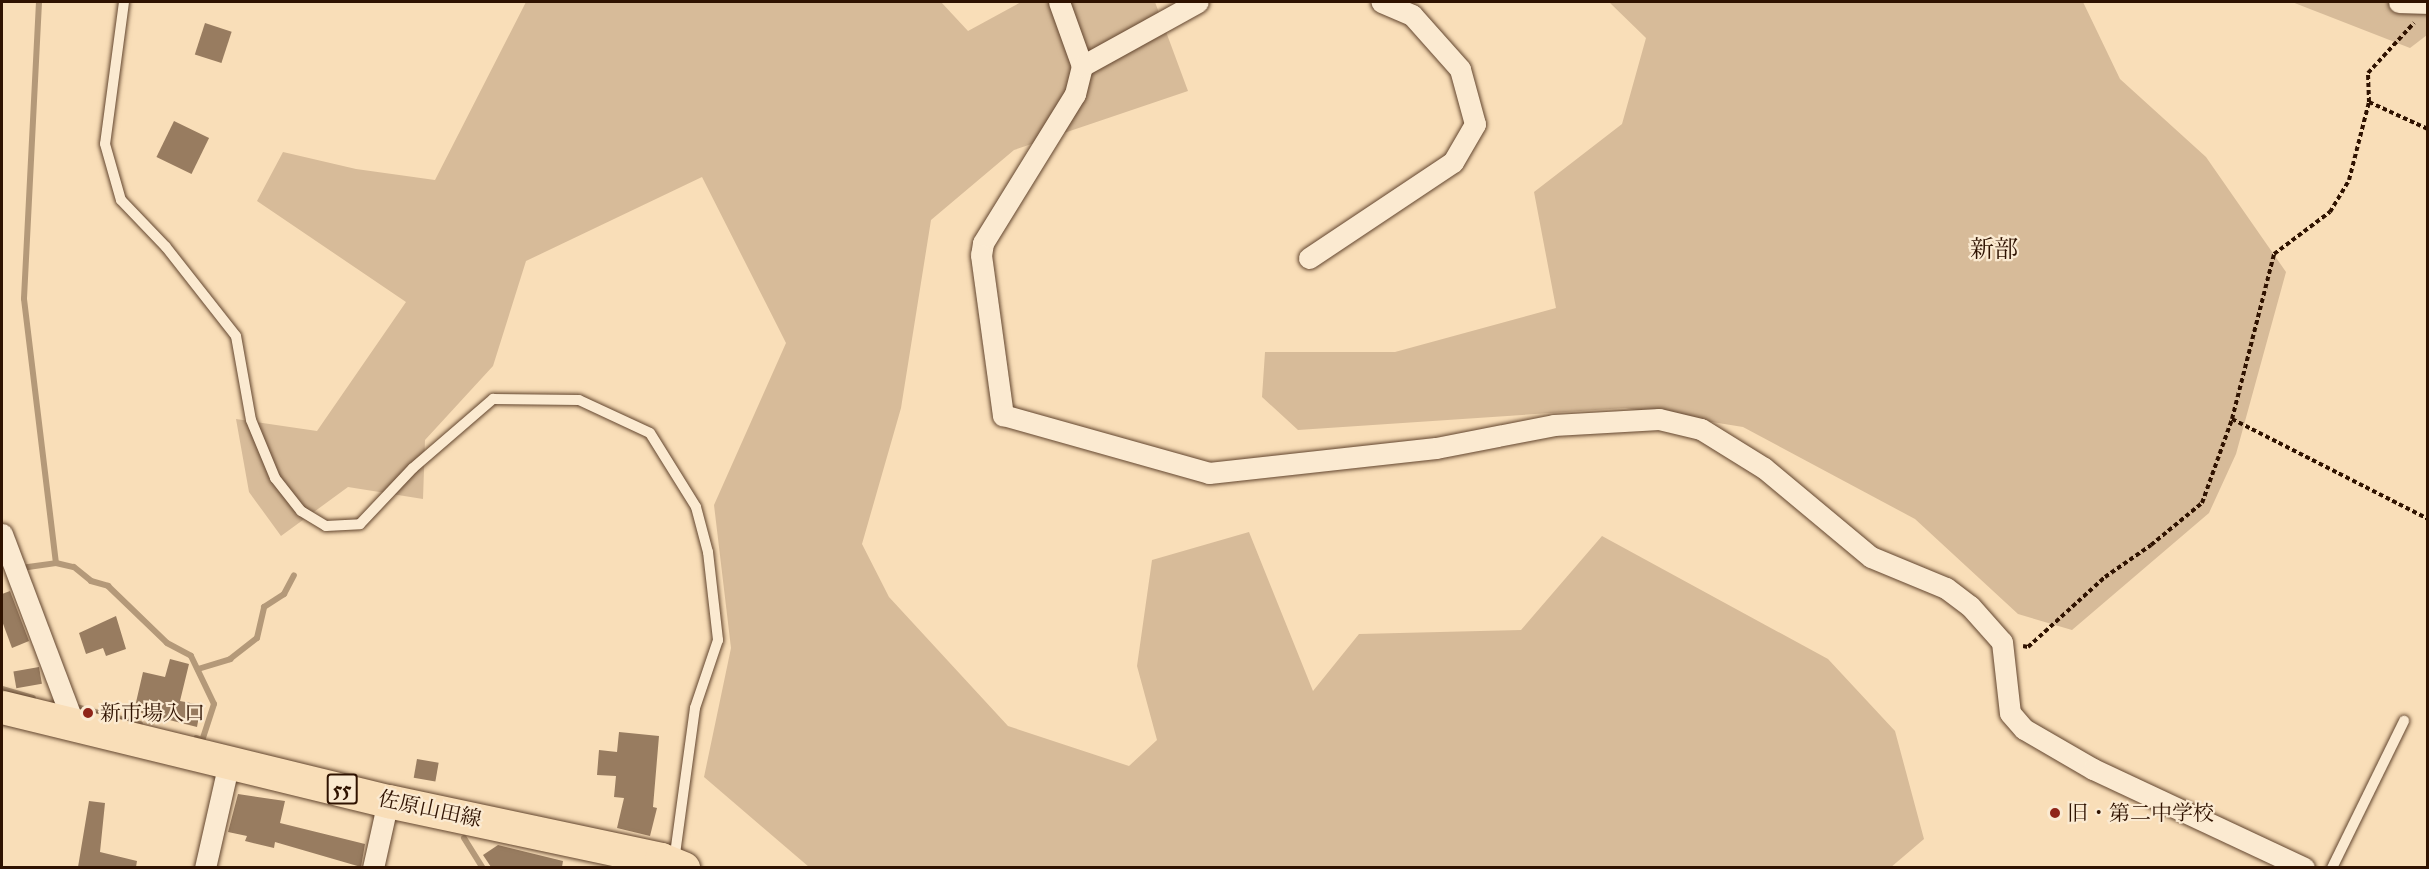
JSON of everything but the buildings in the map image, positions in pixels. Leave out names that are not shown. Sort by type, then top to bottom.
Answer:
[{"type":"main road","name":"佐原山田線","points":[[2,707],[388,801],[665,864]]},
{"type":"street","points":[[1059,2],[1082,66],[1075,94],[983,243],[981,255],[1003,415],[1209,473],[1436,448],[1554,425],[1659,420],[1701,429],[1764,468],[1852,544],[1871,557],[1946,588],[1971,606],[2002,642],[2010,713],[2024,729],[2093,769],[2304,867]]},
{"type":"street","points":[[1082,66],[1198,2]]},
{"type":"street","points":[[1309,258],[1453,162],[1475,124],[1460,69],[1412,15],[1382,2]]},
{"type":"street","points":[[2399,2],[2424,8]]},
{"type":"street","points":[[2,534],[74,725]]},
{"type":"street","points":[[205,867],[229,762]]},
{"type":"street","points":[[373,867],[388,801]]},
{"type":"lane","points":[[124,2],[105,144],[121,200],[166,247],[236,336],[251,420],[275,478],[301,511],[326,525],[360,524],[413,468],[493,399],[579,400],[650,433],[696,507],[708,552],[718,640],[695,708],[665,864]]},
{"type":"lane","points":[[2332,867],[2404,721]]},
{"type":"path","points":[[2002,642],[2028,647],[2104,577],[2151,545],[2202,503],[2232,419],[2274,255],[2330,212],[2349,180],[2369,102],[2368,73],[2424,8]]},
{"type":"path","points":[[2369,102],[2427,129]]},
{"type":"path","points":[[2232,419],[2427,519]]},
{"type":"shaded area","points":[[526,2],[941,2],[968,31],[1021,2],[1155,2],[1188,91],[1014,150],[931,220],[901,408],[862,544],[889,597],[1008,726],[1129,766],[1157,740],[1137,666],[1152,560],[1249,532],[1313,691],[1359,634],[1521,630],[1602,536],[1828,659],[1895,731],[1924,839],[1890,868],[809,867],[704,777],[731,648],[714,505],[786,343],[702,177],[526,261],[493,366],[425,440],[423,499],[348,487],[281,536],[249,492],[236,419],[317,431],[406,302],[257,201],[283,152],[356,169],[435,180]]},
{"type":"shaded area","points":[[1609,2],[2083,2],[2120,79],[2206,157],[2286,272],[2236,454],[2209,513],[2072,630],[2018,614],[1915,519],[1743,427],[1625,408],[1298,430],[1262,397],[1265,352],[1395,352],[1556,308],[1534,192],[1622,124],[1646,38]]},
{"type":"shaded area","points":[[2292,2],[2427,2],[2427,35],[2410,48]]},
{"type":"waterway","points":[[39,2],[24,299],[56,563]]},
{"type":"waterway","points":[[28,567],[56,563],[74,567],[91,581],[108,586],[167,643],[191,656],[214,704],[202,740],[196,738]]},
{"type":"waterway","points":[[198,669],[230,659],[257,638],[264,607],[284,594],[294,575]]},
{"type":"waterway","points":[[2,689],[33,698]]},
{"type":"waterway","points":[[76,707],[140,724]]},
{"type":"waterway","points":[[464,838],[483,868]]},
{"type":"place","name":"新市場入口","points":[[88,713]]},
{"type":"place","name":"旧・第二中学校","points":[[2055,813]]},
{"type":"district","name":"新部","points":[[1994,250]]}]
